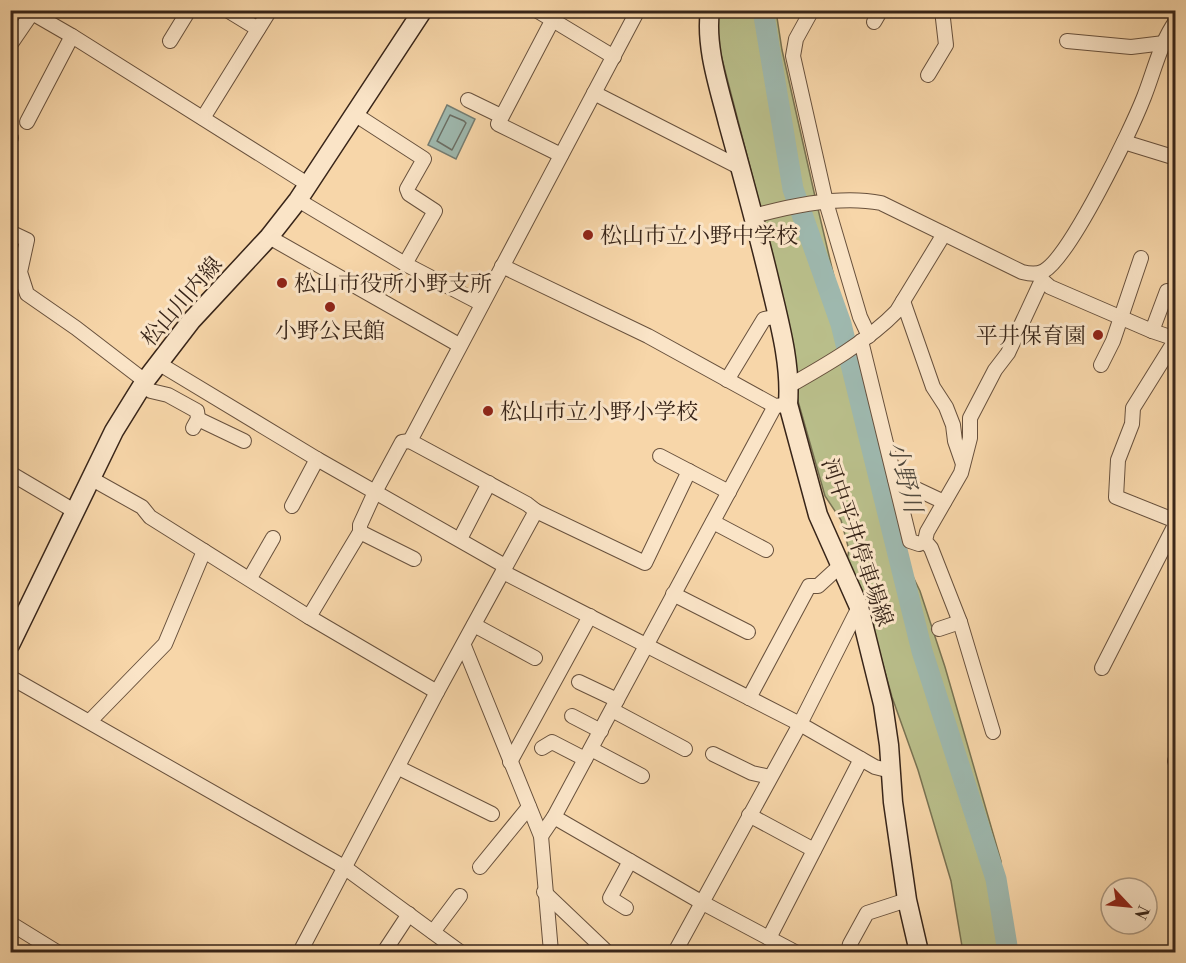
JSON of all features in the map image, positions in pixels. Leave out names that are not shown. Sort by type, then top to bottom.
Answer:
[{"type":"main road","name":"松山川内線","points":[[10,645],[114,431],[143,383],[191,321],[269,237],[298,200],[423,10]]},
{"type":"main road","name":"河中平井停車場線","points":[[710,10],[708,26],[722,98],[741,168],[759,215],[778,316],[786,395],[818,515],[859,607],[883,704],[893,802],[908,900],[919,952]]},
{"type":"street","points":[[170,41],[189,10]]},
{"type":"street","points":[[228,10],[258,29]]},
{"type":"street","points":[[203,118],[270,10]]},
{"type":"street","points":[[536,10],[614,57]]},
{"type":"street","points":[[410,441],[638,10]]},
{"type":"street","points":[[812,10],[796,39],[792,56],[824,202],[860,317],[862,340],[910,541],[919,544],[925,541]]},
{"type":"street","points":[[928,75],[946,45],[942,10]]},
{"type":"street","points":[[10,45],[31,12],[309,185]]},
{"type":"street","points":[[552,21],[498,124],[561,155]]},
{"type":"street","points":[[925,541],[927,532],[961,473],[970,438],[970,418],[995,370],[1008,353],[1041,277],[1054,263],[1078,228],[1124,142],[1144,98],[1164,43],[1176,21]]},
{"type":"street","points":[[27,122],[72,36]]},
{"type":"street","points":[[1067,40],[1131,47],[1164,43]]},
{"type":"street","points":[[594,93],[741,168]]},
{"type":"street","points":[[468,100],[501,116]]},
{"type":"street","points":[[356,115],[423,159],[407,189],[409,194],[435,211],[405,264]]},
{"type":"street","points":[[1124,142],[1176,158]]},
{"type":"street","points":[[759,215],[824,202],[861,199],[881,203],[1022,272],[1041,277],[1050,286],[1152,331],[1176,339],[1133,408],[1132,424],[1118,460],[1116,497],[1174,529],[1102,668]]},
{"type":"street","points":[[298,200],[405,264],[482,304]]},
{"type":"street","points":[[10,232],[27,240],[20,272],[27,294],[76,328],[151,391],[168,395],[198,411],[196,424],[244,441]]},
{"type":"street","points":[[541,836],[554,817],[729,492],[786,395],[892,316],[944,234]]},
{"type":"street","points":[[269,237],[459,345]]},
{"type":"street","points":[[1101,365],[1113,340],[1141,258]]},
{"type":"street","points":[[502,266],[648,336],[727,380],[786,395]]},
{"type":"street","points":[[1152,331],[1167,291]]},
{"type":"street","points":[[903,301],[933,387],[946,407],[963,464]]},
{"type":"street","points":[[727,380],[764,319],[778,316]]},
{"type":"street","points":[[158,363],[317,459],[460,539],[504,569],[645,645],[800,724],[875,767],[891,771]]},
{"type":"street","points":[[309,618],[360,532],[360,525],[375,492],[402,442],[410,441],[536,511],[645,563],[689,471]]},
{"type":"street","points":[[660,456],[729,492]]},
{"type":"street","points":[[292,506],[317,459]]},
{"type":"street","points":[[10,473],[76,512]]},
{"type":"street","points":[[92,479],[142,507],[150,517],[309,618],[437,692]]},
{"type":"street","points":[[895,479],[944,502]]},
{"type":"street","points":[[460,539],[489,483]]},
{"type":"street","points":[[300,952],[399,768],[437,692],[536,511]]},
{"type":"street","points":[[713,522],[766,550]]},
{"type":"street","points":[[360,532],[414,559]]},
{"type":"street","points":[[249,578],[273,538]]},
{"type":"street","points":[[925,541],[931,548],[993,707],[993,732]]},
{"type":"street","points":[[90,721],[165,644],[204,551]]},
{"type":"street","points":[[749,698],[809,586],[818,586],[841,565]]},
{"type":"street","points":[[673,594],[748,632]]},
{"type":"street","points":[[675,952],[800,724],[859,607]]},
{"type":"street","points":[[510,762],[590,616]]},
{"type":"street","points":[[939,629],[960,622]]},
{"type":"street","points":[[474,625],[535,658]]},
{"type":"street","points":[[464,646],[541,836],[544,892],[551,952]]},
{"type":"street","points":[[10,676],[344,867],[460,952]]},
{"type":"street","points":[[579,682],[685,749]]},
{"type":"street","points":[[572,716],[601,730]]},
{"type":"street","points":[[542,748],[552,742],[642,776]]},
{"type":"street","points":[[713,754],[752,773],[770,777]]},
{"type":"street","points":[[769,938],[861,759]]},
{"type":"street","points":[[399,768],[492,814]]},
{"type":"street","points":[[480,867],[529,807]]},
{"type":"street","points":[[750,815],[814,850]]},
{"type":"street","points":[[554,817],[702,902],[795,952]]},
{"type":"street","points":[[626,908],[610,898],[630,861]]},
{"type":"street","points":[[544,892],[607,952]]},
{"type":"street","points":[[433,932],[460,896]]},
{"type":"street","points":[[848,952],[867,913],[908,900]]},
{"type":"street","points":[[384,952],[409,914]]},
{"type":"street","points":[[10,923],[57,952]]},
{"type":"green space","points":[[716,11],[776,11],[782,50],[814,192],[902,554],[920,591],[945,667],[1001,861],[1001,880],[1017,952],[963,952],[951,881],[918,770],[892,697],[871,622],[847,560],[849,550],[841,520],[825,496],[798,401],[758,198],[714,28]]},
{"type":"water","points":[[447,105],[475,119],[456,159],[428,145]]},
{"type":"waterway","name":"小野川","points":[[763,10],[793,189],[841,324],[922,651],[996,879],[1008,952]]},
{"type":"place","name":"松山市立小野中学校","points":[[588,235]]},
{"type":"place","name":"松山市役所小野支所","points":[[282,283]]},
{"type":"place","name":"小野公民館","points":[[330,307]]},
{"type":"place","name":"平井保育園","points":[[1098,335]]},
{"type":"place","name":"松山市立小野小学校","points":[[488,411]]}]
